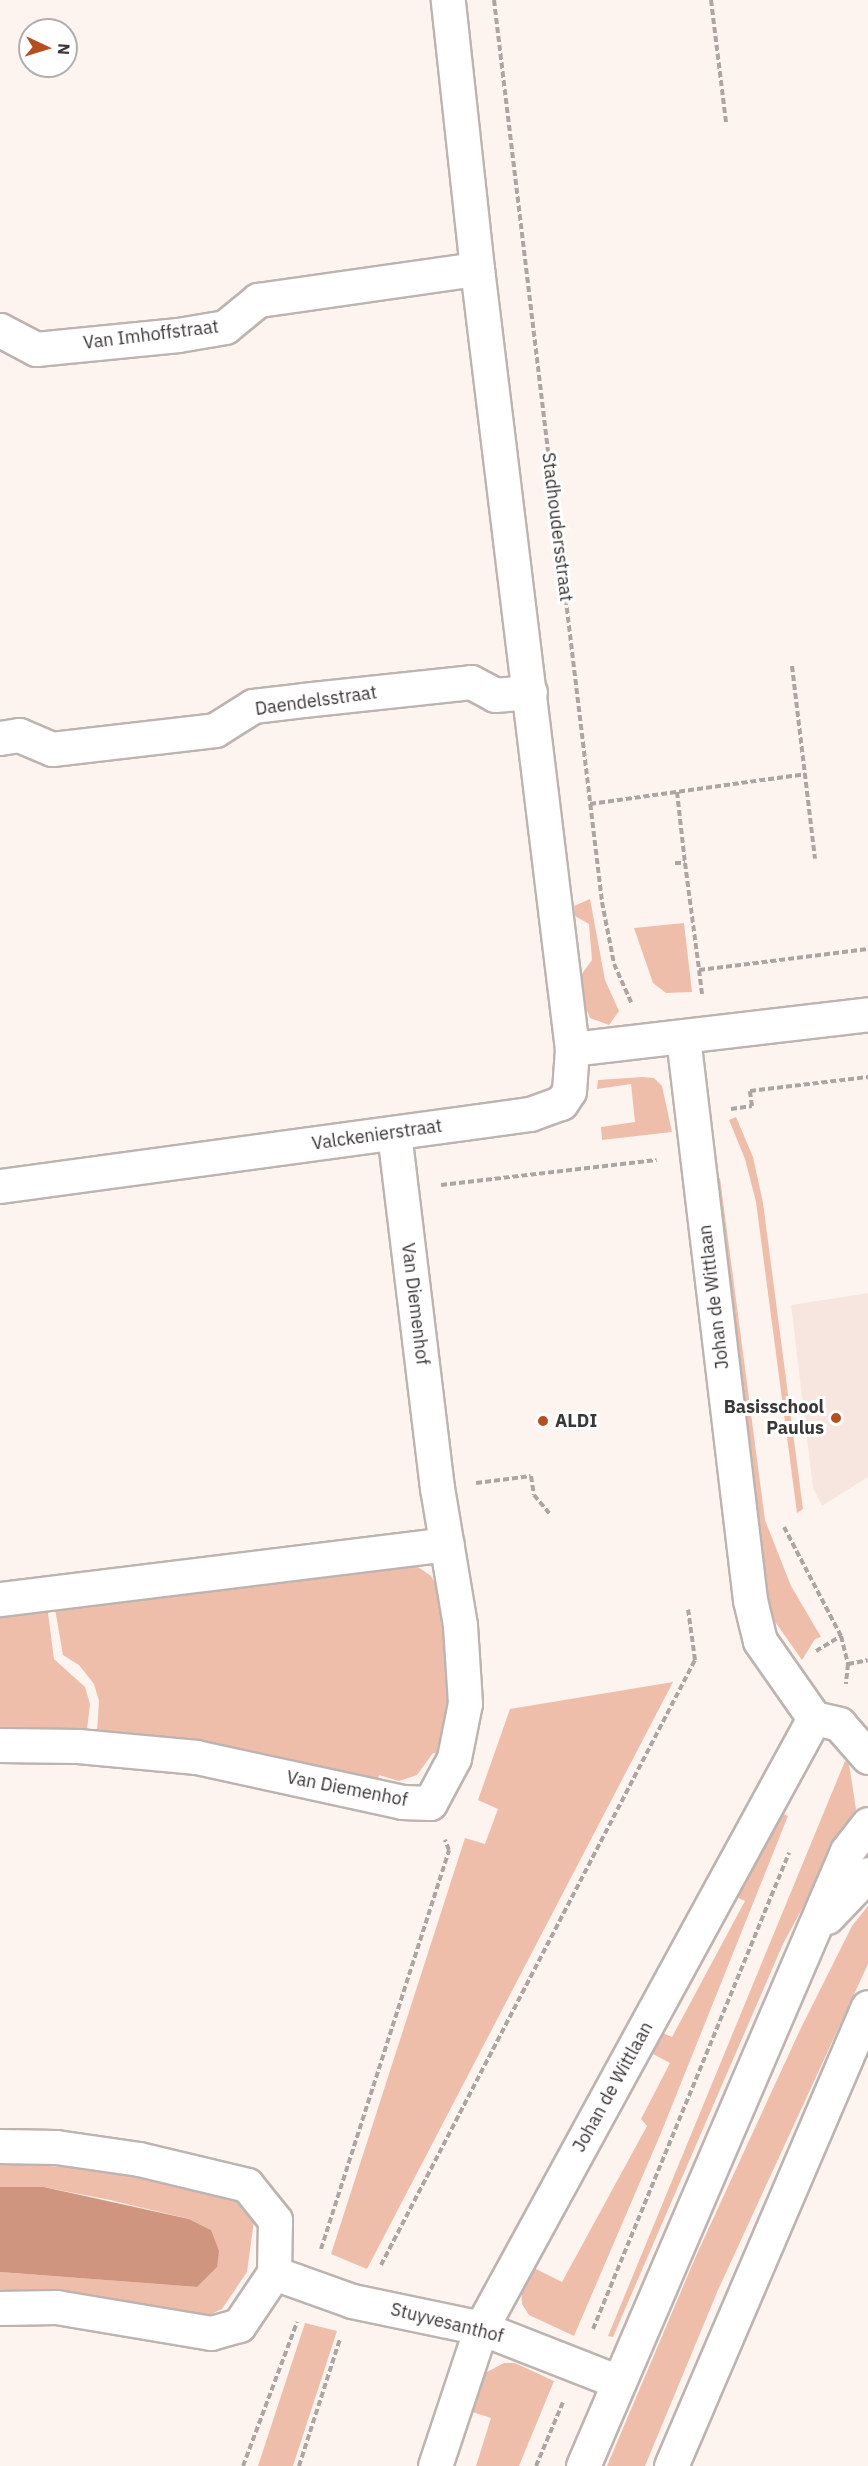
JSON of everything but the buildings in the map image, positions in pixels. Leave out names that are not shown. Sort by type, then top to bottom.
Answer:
[{"type":"street","points":[[448,0],[477,269],[572,1048],[868,1014]]},
{"type":"street","name":"Van Imhoffstraat","points":[[0,330],[36,349],[178,335],[225,327],[258,300],[477,269]]},
{"type":"street","name":"Daendelsstraat","points":[[0,738],[19,735],[52,749],[215,730],[254,706],[471,682],[495,695],[530,692]]},
{"type":"street","name":"Johan de Wittlaan","points":[[435,2466],[481,2328],[814,1718],[760,1641],[750,1600],[683,1037]]},
{"type":"street","name":"Valckenierstraat","points":[[0,1186],[394,1134],[544,1111],[561,1103],[569,1091],[572,1048]]},
{"type":"street","name":"Van Diemenhof","points":[[0,1745],[78,1746],[196,1757],[402,1802],[430,1803],[454,1758],[465,1703],[460,1625],[437,1488],[394,1134]]},
{"type":"street","points":[[0,1599],[447,1544]]},
{"type":"street","points":[[814,1718],[839,1724],[868,1757]]},
{"type":"street","points":[[583,2466],[818,1926],[847,1851],[868,1824]]},
{"type":"street","points":[[818,1926],[868,1875]]},
{"type":"street","points":[[671,2466],[868,2007]]},
{"type":"street","points":[[0,2146],[56,2147],[139,2159],[247,2185],[275,2220],[273,2273],[239,2325],[211,2333],[56,2307],[0,2308]]},
{"type":"street","name":"Stuyvesanthof","points":[[273,2273],[309,2288],[357,2302],[481,2328],[579,2364],[619,2382]]},
{"type":"path","name":"Stadhoudersstraat","points":[[494,0],[590,804],[614,964],[635,1009],[683,1037]]},
{"type":"path","points":[[711,0],[726,123]]},
{"type":"path","points":[[792,666],[815,859]]},
{"type":"path","points":[[590,804],[805,774]]},
{"type":"path","points":[[677,792],[699,970],[683,1037]]},
{"type":"path","points":[[675,863],[685,863]]},
{"type":"path","points":[[699,970],[868,949]]},
{"type":"path","points":[[692,1113],[752,1106],[750,1091],[868,1077]]},
{"type":"path","points":[[400,1190],[697,1156]]},
{"type":"path","points":[[437,1488],[531,1476],[534,1496],[551,1515]]},
{"type":"path","points":[[299,2466],[357,2302],[694,1660],[688,1609]]},
{"type":"path","points":[[848,1664],[868,1660]]},
{"type":"path","points":[[243,2466],[309,2288],[449,1850],[430,1803]]},
{"type":"path","points":[[536,2466],[691,2099],[792,1845]]},
{"type":"shaded area","points":[[590,899],[605,980],[619,1011],[609,1025],[590,1018],[585,1006],[581,975],[592,960],[589,924],[575,916],[574,906]]},
{"type":"shaded area","points":[[684,923],[692,992],[666,993],[653,983],[634,928]]},
{"type":"shaded area","points":[[654,1078],[662,1086],[672,1132],[602,1140],[601,1127],[635,1122],[631,1084],[597,1089],[598,1080]]},
{"type":"shaded area","points":[[736,1117],[753,1157],[763,1203],[803,1509],[797,1513],[756,1202],[745,1159],[729,1120]]},
{"type":"shaded area","points":[[720,1178],[765,1520],[791,1586],[821,1637],[815,1639],[802,1660],[766,1609],[713,1179]]},
{"type":"shaded area","name":"Basisschool Paulus","points":[[868,1293],[868,1477],[822,1506],[813,1488],[791,1305]]},
{"type":"shaded area","points":[[399,1564],[399,1568],[418,1567],[431,1576],[444,1598],[454,1694],[441,1753],[433,1753],[417,1775],[399,1781],[379,1775],[378,1781],[97,1732],[99,1701],[94,1684],[79,1665],[63,1655],[54,1603]]},
{"type":"shaded area","points":[[47,1605],[54,1659],[85,1687],[90,1704],[87,1730],[0,1727],[0,1612]]},
{"type":"shaded area","points":[[673,1682],[367,2269],[331,2254],[465,1838],[485,1844],[498,1809],[478,1800],[510,1709]]},
{"type":"shaded area","points":[[845,1761],[849,1764],[856,1809],[783,1944],[613,2337],[608,2336]]},
{"type":"shaded area","points":[[781,1813],[788,1816],[661,2133],[574,2336],[529,2315],[522,2304],[521,2285],[534,2268],[562,2282],[647,2126],[641,2119],[670,2063],[651,2053],[660,2032],[672,2037],[745,1901],[734,1896]]},
{"type":"shaded area","points":[[868,1906],[868,1964],[718,2290],[645,2466],[607,2466],[696,2256],[800,2030],[852,1926]]},
{"type":"shaded area","points":[[0,2161],[123,2173],[202,2187],[242,2203],[254,2221],[247,2272],[222,2309],[201,2319],[0,2293],[0,2272],[197,2287],[211,2230],[189,2219],[110,2200],[44,2187],[0,2187]]},
{"type":"shaded area","points":[[0,2187],[44,2187],[189,2219],[211,2230],[219,2251],[217,2267],[197,2287],[0,2272]]},
{"type":"shaded area","points":[[305,2323],[337,2331],[293,2466],[258,2466]]},
{"type":"shaded area","points":[[504,2363],[515,2363],[554,2381],[519,2466],[476,2466],[491,2418],[463,2409],[481,2375]]},
{"type":"place","name":"Basisschool Paulus","points":[[836,1418]]},
{"type":"place","name":"ALDI","points":[[543,1421]]}]
